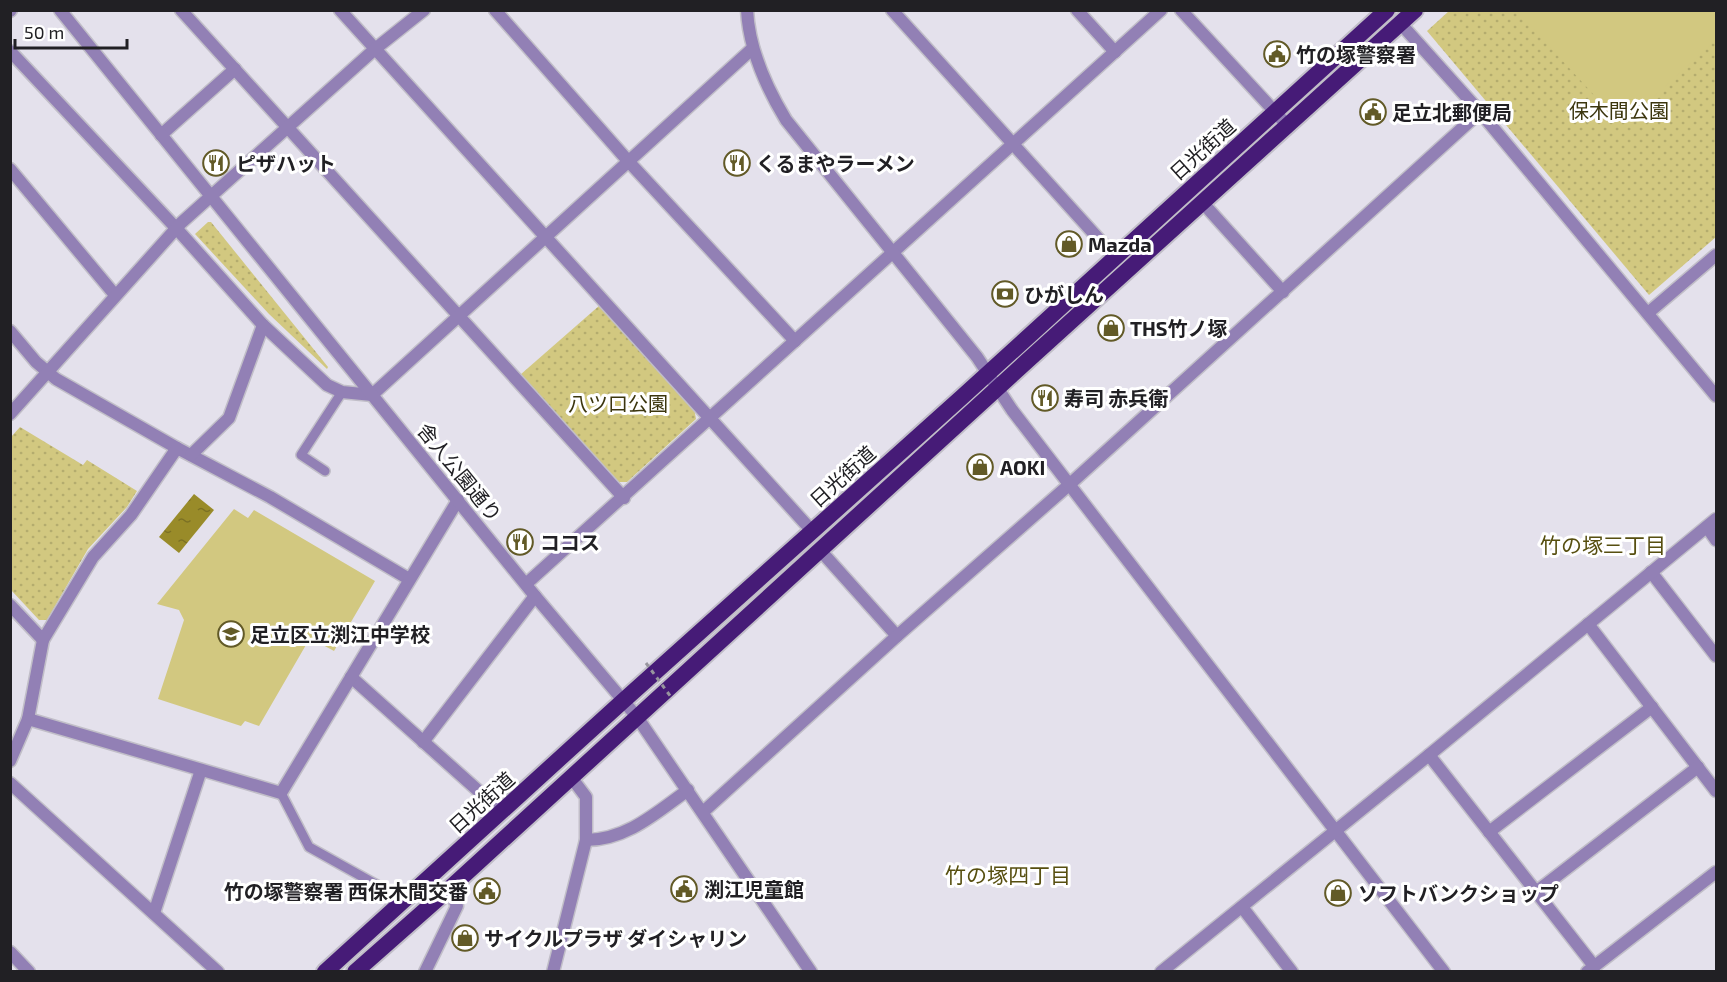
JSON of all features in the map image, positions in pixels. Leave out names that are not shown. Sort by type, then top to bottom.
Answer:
[{"type":"highway","name":"日光街道","points":[[325,972],[622,700],[989,372],[1387,10]]},
{"type":"highway","name":"日光街道","points":[[355,972],[1416,10]]},
{"type":"street","name":"舎人公園通り","points":[[60,10],[526,584],[637,717],[811,972]]},
{"type":"street","points":[[181,10],[624,498]]},
{"type":"street","points":[[340,10],[812,531]]},
{"type":"street","points":[[10,414],[176,228],[375,49],[424,10]]},
{"type":"street","points":[[495,10],[629,162],[795,341]]},
{"type":"street","points":[[747,10],[753,48],[763,76],[786,120],[989,372],[1012,410],[1444,972]]},
{"type":"street","points":[[892,10],[1115,257]]},
{"type":"street","points":[[1077,10],[1115,52]]},
{"type":"street","points":[[526,584],[624,498],[1161,10]]},
{"type":"street","points":[[1181,10],[1287,125]]},
{"type":"street","points":[[1401,24],[1480,112],[1716,396]]},
{"type":"street","points":[[10,51],[263,324],[327,385],[342,392],[372,395],[753,48]]},
{"type":"street","points":[[161,135],[235,69]]},
{"type":"street","points":[[703,812],[897,636],[1070,484],[1480,112]]},
{"type":"street","points":[[10,169],[116,295]]},
{"type":"street","points":[[1202,202],[1283,292]]},
{"type":"street","points":[[1648,313],[1716,255]]},
{"type":"street","points":[[191,455],[229,418],[263,324]]},
{"type":"street","points":[[10,331],[56,379],[177,448],[270,497],[409,579]]},
{"type":"street","points":[[10,761],[28,718],[43,640],[93,557],[131,514],[177,448]]},
{"type":"street","points":[[28,718],[281,794],[458,500]]},
{"type":"street","points":[[1161,972],[1712,523],[1716,540]]},
{"type":"street","points":[[820,550],[897,636]]},
{"type":"street","points":[[1651,572],[1716,656]]},
{"type":"street","points":[[423,742],[536,596]]},
{"type":"street","points":[[10,605],[43,640]]},
{"type":"street","points":[[1588,624],[1716,790]]},
{"type":"street","points":[[351,677],[502,812]]},
{"type":"street","points":[[1489,832],[1652,707]]},
{"type":"street","points":[[1429,755],[1536,892],[1590,969],[1716,872]]},
{"type":"street","points":[[1536,892],[1698,767]]},
{"type":"street","points":[[154,913],[201,770]]},
{"type":"street","points":[[553,972],[586,840],[586,797],[571,777]]},
{"type":"street","points":[[12,788],[218,972]]},
{"type":"street","points":[[586,840],[598,840],[628,831],[688,790]]},
{"type":"street","points":[[424,972],[457,906],[449,889]]},
{"type":"street","points":[[1242,907],[1290,971]]},
{"type":"street","points":[[10,952],[29,972]]},
{"type":"lane","points":[[325,471],[301,455],[342,392]]},
{"type":"lane","points":[[281,794],[309,847],[404,900]]},
{"type":"path","points":[[646,663],[671,696]]},
{"type":"green space","name":"保木間公園","points":[[1449,11],[1716,11],[1716,237],[1649,295],[1427,31]]},
{"type":"green space","points":[[1517,11],[1716,11],[1716,40],[1629,119],[1616,119]]},
{"type":"green space","points":[[211,222],[328,367],[327,369],[269,314],[195,234]]},
{"type":"green space","name":"八ツ口公園","points":[[600,305],[694,408],[696,419],[627,482],[619,482],[520,375]]},
{"type":"green space","points":[[20,427],[83,465],[87,460],[137,491],[127,507],[88,549],[47,620],[39,620],[11,590],[11,437]]},
{"type":"green space","points":[[234,509],[248,518],[254,510],[375,581],[334,651],[310,638],[259,726],[245,721],[241,726],[158,699],[184,620],[179,610],[157,604]]},
{"type":"water","points":[[194,494],[214,510],[179,553],[159,537]]},
{"type":"place","name":"竹の塚警察署","points":[[1277,54]]},
{"type":"place","name":"足立北郵便局","points":[[1373,112]]},
{"type":"place","name":"ピザハット","points":[[216,163]]},
{"type":"place","name":"くるまやラーメン","points":[[737,163]]},
{"type":"place","name":"Mazda","points":[[1069,244]]},
{"type":"place","name":"ひがしん","points":[[1005,294]]},
{"type":"place","name":"THS竹ノ塚","points":[[1111,328]]},
{"type":"place","name":"寿司 赤兵衛","points":[[1045,398]]},
{"type":"place","name":"AOKI","points":[[980,467]]},
{"type":"place","name":"ココス","points":[[520,542]]},
{"type":"place","name":"足立区立渕江中学校","points":[[231,634]]},
{"type":"place","name":"渕江児童館","points":[[684,889]]},
{"type":"place","name":"竹の塚警察署 西保木間交番","points":[[487,891]]},
{"type":"place","name":"ソフトバンクショップ","points":[[1338,893]]},
{"type":"place","name":"サイクルプラザ ダイシャリン","points":[[465,938]]},
{"type":"district","name":"竹の塚三丁目","points":[[1603,544]]},
{"type":"district","name":"竹の塚四丁目","points":[[1008,874]]}]
